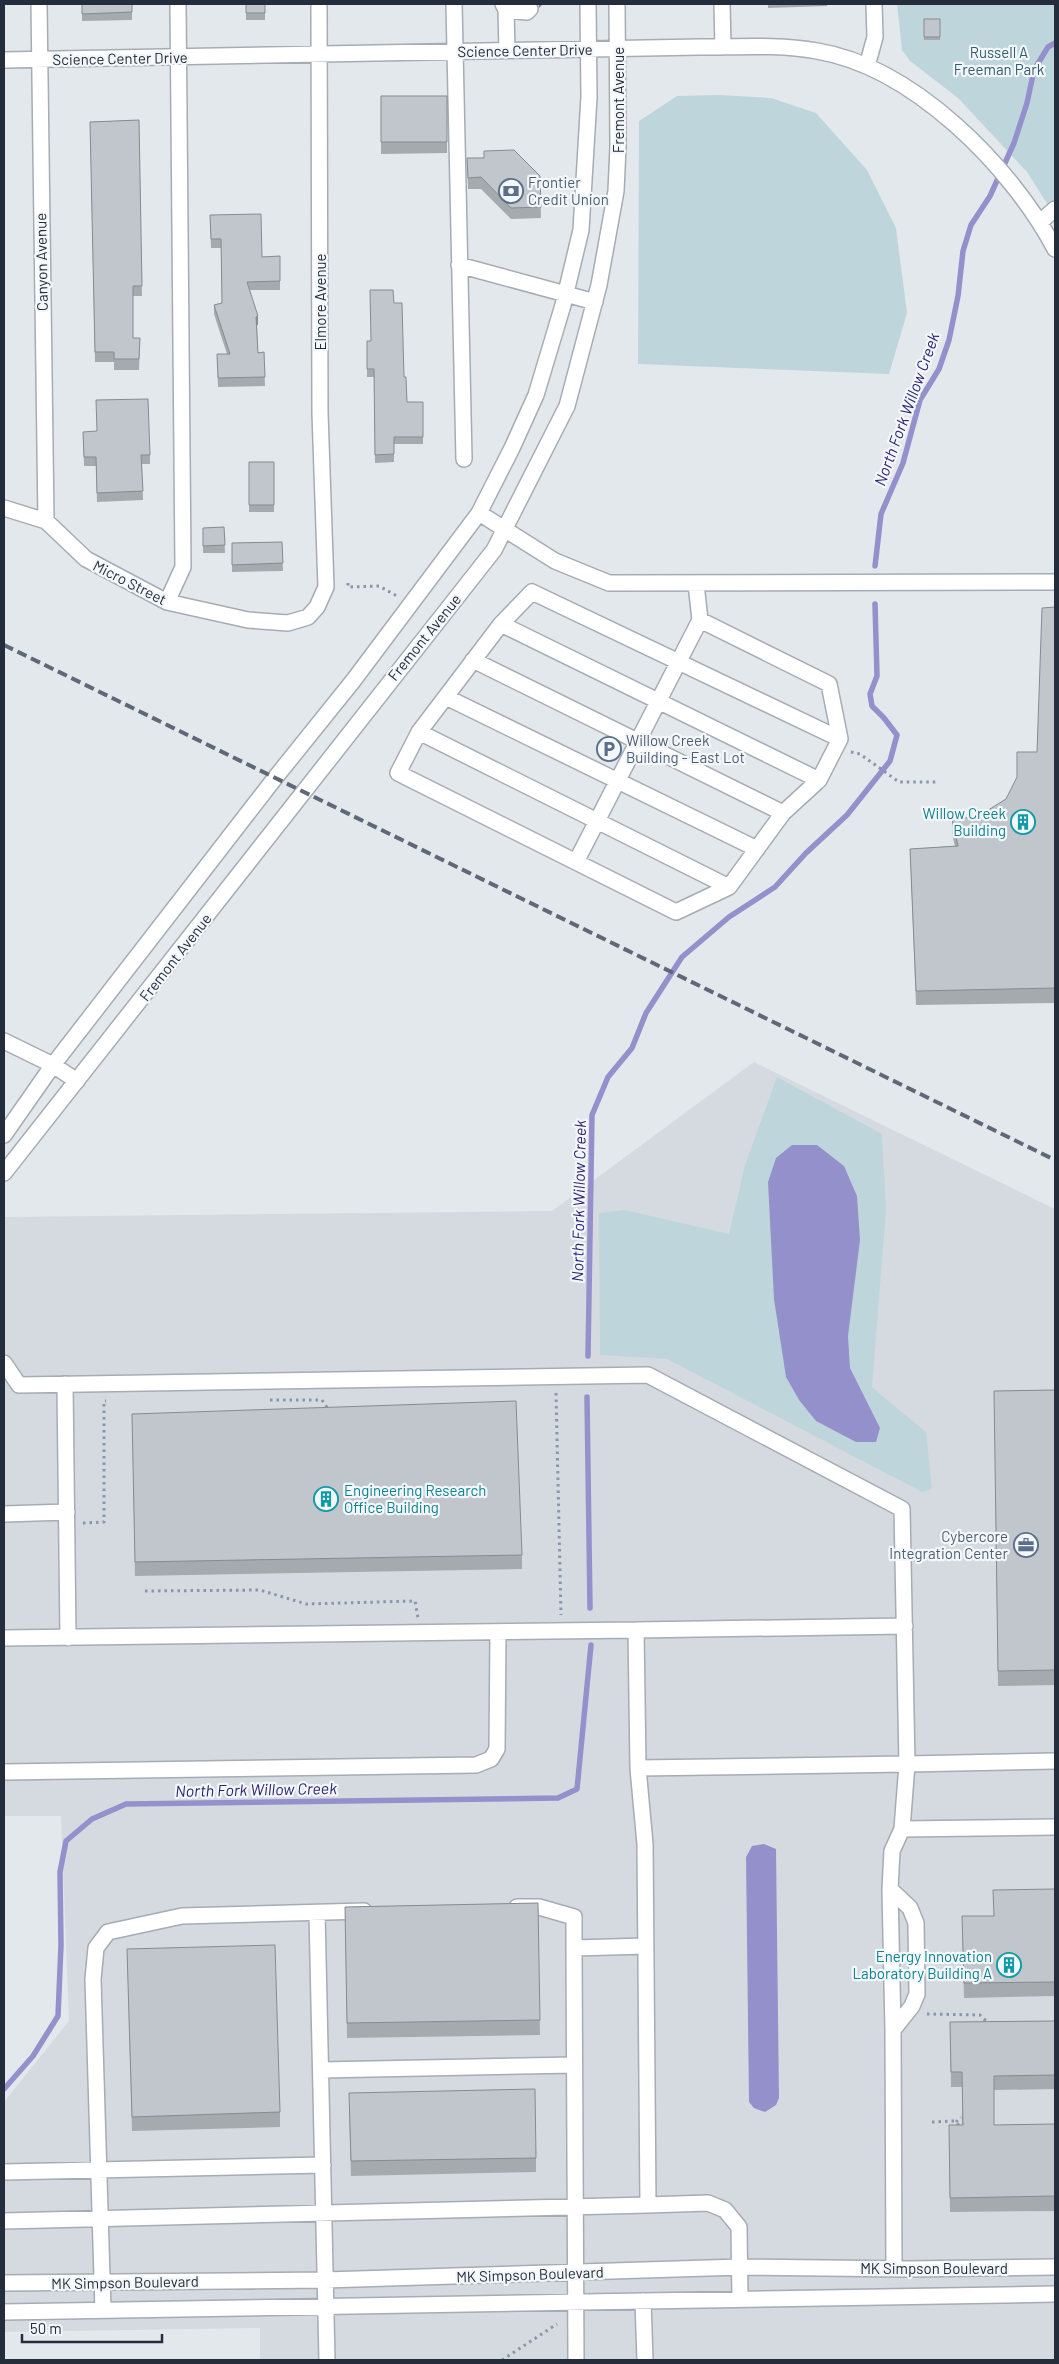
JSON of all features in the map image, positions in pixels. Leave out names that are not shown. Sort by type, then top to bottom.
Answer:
[{"type":"street","name":"Canyon Avenue","points":[[39,4],[46,521]]},
{"type":"street","points":[[167,602],[183,567],[178,4]]},
{"type":"street","name":"Elmore Avenue","points":[[319,4],[320,413],[326,587],[321,598]]},
{"type":"street","points":[[454,4],[464,459]]},
{"type":"street","name":"Fremont Avenue","points":[[4,1135],[53,1065],[275,778],[353,681],[479,513],[512,448],[536,394],[566,295],[581,230],[589,97],[588,4]]},
{"type":"street","name":"Fremont Avenue","points":[[4,1174],[494,550],[506,529],[567,406],[595,302],[616,191],[618,4]]},
{"type":"street","points":[[722,4],[723,47]]},
{"type":"street","points":[[867,66],[875,37],[874,4]]},
{"type":"street","points":[[507,50],[506,6],[527,12],[530,9]]},
{"type":"street","name":"Science Center Drive","points":[[4,60],[783,46],[819,51],[867,66],[893,79],[934,108],[990,158],[1010,179],[1040,222],[1055,249]]},
{"type":"street","points":[[1040,222],[1055,209]]},
{"type":"street","points":[[459,265],[595,302]]},
{"type":"street","name":"Micro Street","points":[[4,508],[46,521],[86,559],[167,602],[248,620],[288,623],[308,617],[318,606],[321,598]]},
{"type":"street","points":[[479,513],[555,562],[609,583],[1055,582]]},
{"type":"street","points":[[576,862],[619,782],[700,620],[696,584]]},
{"type":"street","points":[[700,620],[829,684],[844,746],[819,780],[784,813],[729,887],[676,912],[398,773],[419,732],[501,624],[532,592],[679,662],[844,746]]},
{"type":"street","points":[[501,624],[819,780]]},
{"type":"street","points":[[473,660],[784,813]]},
{"type":"street","points":[[446,697],[757,849]]},
{"type":"street","points":[[419,732],[729,887]]},
{"type":"street","points":[[4,1041],[53,1065],[77,1081]]},
{"type":"street","points":[[4,1363],[20,1385]]},
{"type":"street","points":[[4,1385],[648,1375],[902,1510],[907,1764],[902,1829],[892,1851],[890,1889],[893,2030],[894,2269]]},
{"type":"street","points":[[65,1384],[72,1518],[68,1638]]},
{"type":"street","points":[[4,1514],[72,1518]]},
{"type":"street","points":[[4,1638],[905,1626]]},
{"type":"street","points":[[636,1630],[638,1768],[645,1844],[648,2204]]},
{"type":"street","points":[[4,1772],[476,1765],[491,1759],[497,1749],[498,1632]]},
{"type":"street","points":[[638,1768],[1055,1761]]},
{"type":"street","points":[[902,1829],[1055,1827]]},
{"type":"street","points":[[890,1889],[910,1908],[916,1923],[917,1994],[912,2006],[893,2030]]},
{"type":"street","points":[[500,1908],[539,1907],[574,1918],[576,2360]]},
{"type":"street","points":[[103,2310],[93,1979],[96,1948],[108,1932],[182,1916],[375,1911]]},
{"type":"street","points":[[317,1913],[327,2360]]},
{"type":"street","points":[[574,1948],[646,1946]]},
{"type":"street","points":[[320,2070],[574,2065]]},
{"type":"street","points":[[4,2172],[323,2165]]},
{"type":"street","points":[[4,2221],[708,2203],[725,2210],[739,2227],[740,2298]]},
{"type":"street","name":"MK Simpson Boulevard","points":[[4,2283],[325,2280],[740,2267],[894,2269],[1055,2267]]},
{"type":"street","name":"MK Simpson Boulevard","points":[[4,2312],[326,2308],[575,2301],[1055,2294]]},
{"type":"street","points":[[643,2301],[645,2360]]},
{"type":"path","points":[[348,583],[348,587],[379,586],[397,596]]},
{"type":"path","points":[[844,746],[868,759],[901,782],[938,782]]},
{"type":"path","points":[[551,1616],[561,1616],[558,1393],[554,1393]]},
{"type":"path","points":[[265,1400],[322,1400],[331,1414]]},
{"type":"path","points":[[72,1518],[104,1522],[104,1401],[114,1401]]},
{"type":"path","points":[[146,1591],[260,1590],[306,1604],[415,1601],[418,1618],[428,1618]]},
{"type":"path","points":[[921,2011],[930,2016],[980,2015],[991,2026]]},
{"type":"path","points":[[932,2122],[956,2122],[961,2117]]},
{"type":"path","points":[[956,2122],[960,2126]]},
{"type":"path","points":[[502,2360],[557,2324]]},
{"type":"shaded area","points":[[754,1062],[1055,1209],[1055,2360],[260,2360],[260,2328],[4,2332],[4,2102],[69,2021],[61,1816],[4,1816],[4,1217],[552,1211]]},
{"type":"shaded area","points":[[792,1145],[817,1145],[844,1166],[857,1196],[860,1240],[848,1336],[850,1368],[880,1428],[876,1442],[856,1442],[816,1421],[799,1400],[786,1377],[774,1299],[768,1182],[776,1158]]},
{"type":"shaded area","points":[[764,1844],[776,1849],[779,2098],[776,2105],[765,2112],[754,2108],[749,2102],[746,1857],[752,1846]]},
{"type":"green space","name":"Russell A Freeman Park","points":[[897,4],[1055,4],[1055,216],[1027,172],[958,98],[910,61],[902,50]]},
{"type":"green space","points":[[720,95],[771,98],[816,113],[867,170],[896,228],[907,313],[889,374],[638,364],[639,121],[677,96]]},
{"type":"green space","points":[[777,1077],[882,1134],[886,1210],[872,1387],[926,1432],[932,1489],[922,1492],[667,1359],[600,1355],[599,1213],[625,1210],[729,1234],[745,1165]]},
{"type":"building","points":[[82,4],[132,4],[132,12],[82,14]]},
{"type":"building","points":[[246,4],[265,4],[265,13],[246,13]]},
{"type":"building","points":[[924,19],[940,19],[940,37],[924,37]]},
{"type":"building","points":[[381,96],[447,96],[447,142],[381,142]]},
{"type":"building","points":[[139,120],[142,286],[133,286],[133,338],[140,338],[139,359],[114,359],[114,352],[95,352],[90,122]]},
{"type":"building","name":"Frontier Credit Union","points":[[514,150],[540,176],[541,207],[511,208],[481,177],[468,178],[467,158],[484,158],[484,151]]},
{"type":"building","points":[[261,214],[262,257],[280,256],[280,281],[247,282],[258,316],[256,317],[258,353],[264,352],[265,377],[218,378],[217,354],[230,354],[214,305],[222,303],[221,239],[211,239],[210,215]]},
{"type":"building","points":[[370,290],[393,290],[394,303],[402,303],[404,377],[406,377],[407,402],[423,402],[423,437],[394,437],[394,454],[375,455],[374,369],[367,369],[367,341],[371,341]]},
{"type":"building","points":[[148,399],[150,455],[141,455],[143,491],[97,493],[96,457],[84,457],[83,432],[97,431],[96,400]]},
{"type":"building","points":[[249,462],[274,462],[274,505],[249,505]]},
{"type":"building","points":[[224,527],[225,545],[203,546],[203,528]]},
{"type":"building","points":[[282,542],[283,563],[232,565],[232,543]]},
{"type":"building","name":"Willow Creek Building","points":[[1055,607],[1055,988],[916,991],[910,849],[958,846],[952,819],[977,817],[1006,799],[1017,777],[1017,752],[1037,752],[1042,608]]},
{"type":"building","name":"Cybercore Integration Center","points":[[1055,1390],[1055,1670],[998,1671],[994,1391]]},
{"type":"building","name":"Engineering Research Office Building","points":[[516,1401],[522,1555],[135,1562],[132,1414]]},
{"type":"building","name":"Energy Innovation Laboratory Building A","points":[[1055,1889],[1055,1982],[964,1983],[962,1916],[994,1916],[993,1890]]},
{"type":"building","points":[[538,1903],[540,2020],[347,2023],[345,1907]]},
{"type":"building","points":[[275,1945],[280,2112],[132,2117],[127,1949]]},
{"type":"building","points":[[1055,2021],[1055,2075],[994,2076],[994,2125],[1055,2124],[1055,2196],[950,2198],[949,2125],[963,2125],[962,2072],[951,2072],[950,2022]]},
{"type":"building","points":[[535,2089],[536,2158],[351,2161],[349,2093]]},
{"type":"waterway","name":"North Fork Willow Creek","points":[[875,566],[881,514],[903,463],[920,400],[939,369],[949,340],[958,296],[963,251],[971,225],[990,196],[1014,143],[1027,103],[1034,70],[1048,47],[1055,43]]},
{"type":"waterway","name":"North Fork Willow Creek","points":[[588,1356],[592,1115],[608,1077],[632,1048],[646,1013],[682,957],[729,917],[775,887],[806,853],[847,815],[890,761],[897,735],[872,706],[870,694],[877,676],[875,604]]},
{"type":"waterway","name":"North Fork Willow Creek","points":[[587,1397],[590,1608]]},
{"type":"waterway","name":"North Fork Willow Creek","points":[[4,2089],[33,2056],[58,2016],[61,1945],[60,1872],[66,1841],[92,1819],[126,1804],[558,1798],[577,1789],[591,1645]]},
{"type":"railway","points":[[4,645],[1055,1160]]},
{"type":"place","name":"Frontier Credit Union","points":[[511,191]]},
{"type":"place","name":"Willow Creek Building - East Lot","points":[[609,749]]},
{"type":"place","name":"Willow Creek Building","points":[[1023,822]]},
{"type":"place","name":"Engineering Research Office Building","points":[[326,1499]]},
{"type":"place","name":"Cybercore Integration Center","points":[[1026,1545]]},
{"type":"place","name":"Energy Innovation Laboratory Building A","points":[[1009,1965]]}]
